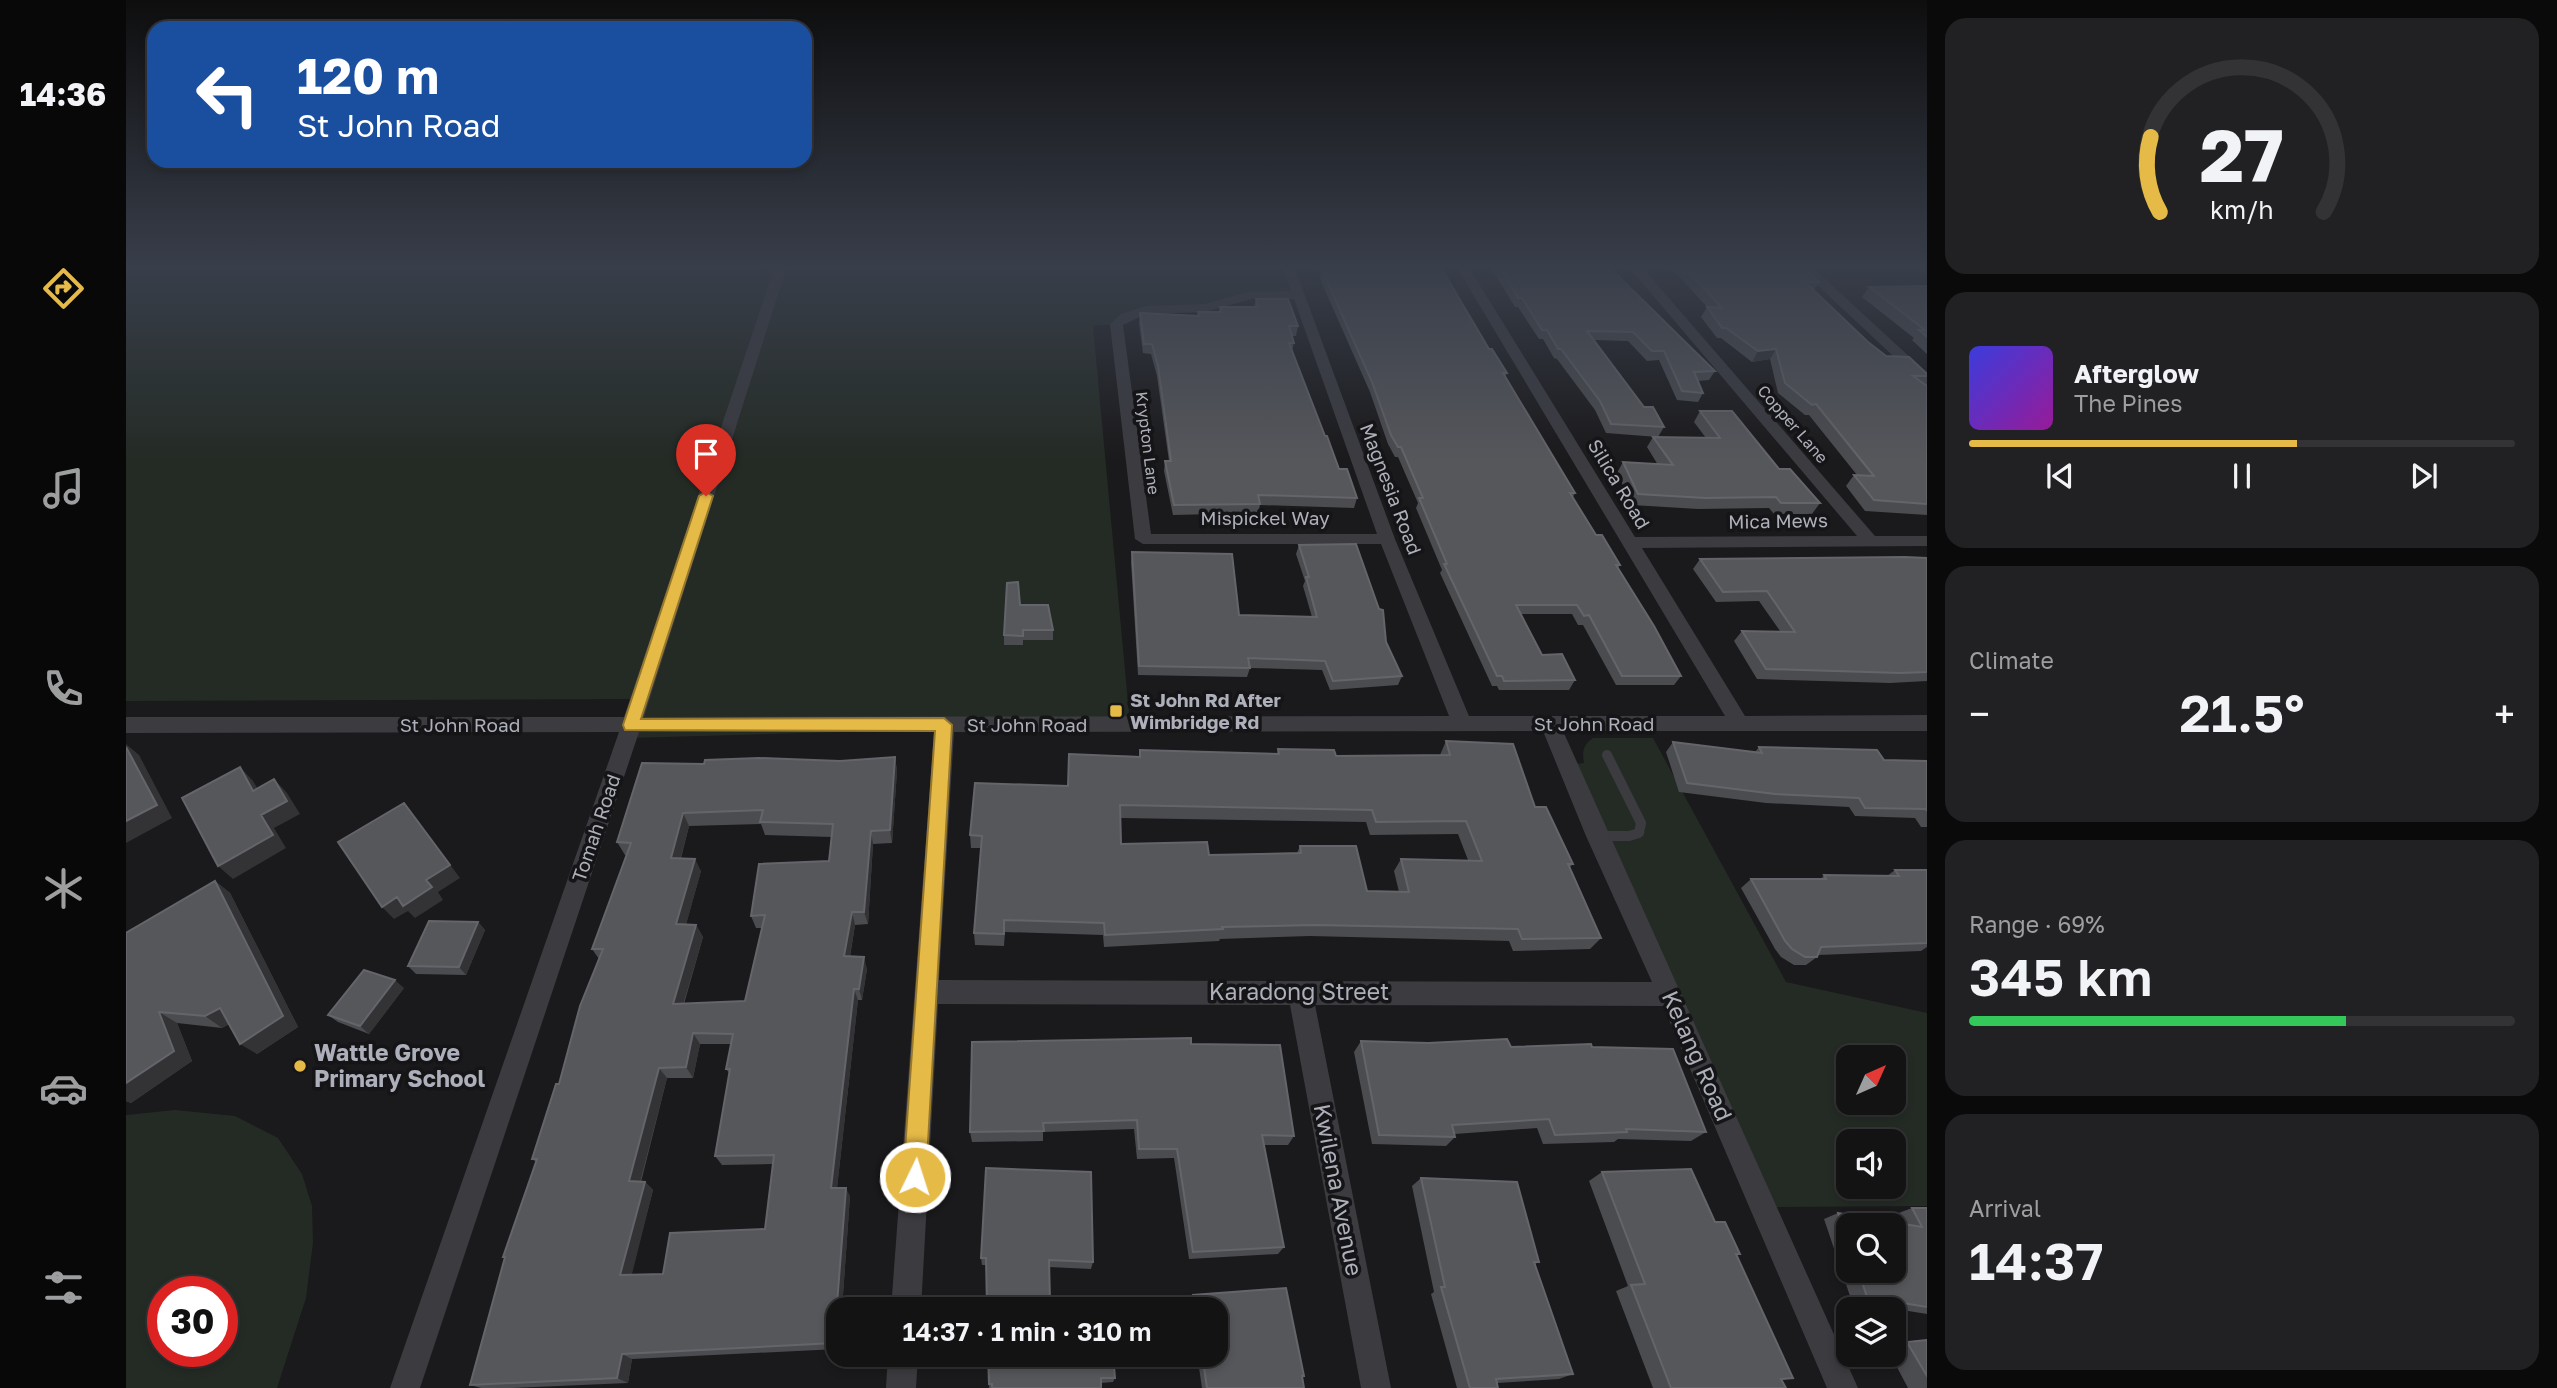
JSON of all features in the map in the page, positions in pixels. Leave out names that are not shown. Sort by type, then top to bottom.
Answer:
[{"type":"street","name":"Tomah Road","points":[[405,1388],[631,725],[760,331]]},
{"type":"street","name":"Krypton Lane","points":[[1117,331],[1143,539]]},
{"type":"street","name":"Magnesia Road","points":[[1310,331],[1387,539],[1462,724]]},
{"type":"street","name":"Silica Road","points":[[1501,331],[1740,724]]},
{"type":"street","name":"Copper Lane","points":[[1689,331],[1870,541]]},
{"type":"street","points":[[1873,331],[1927,380]]},
{"type":"street","name":"Mispickel Way","points":[[1143,539],[1387,539]]},
{"type":"street","name":"Mica Mews","points":[[1630,543],[1927,541]]},
{"type":"street","name":"St John Road","points":[[126,725],[1927,723]]},
{"type":"street","name":"Kelang Road","points":[[1550,724],[1597,836],[1670,994],[1843,1388]]},
{"type":"street","points":[[907,1297],[944,725]]},
{"type":"street","name":"Karadong Street","points":[[927,992],[1670,994]]},
{"type":"street","name":"Kwilena Avenue","points":[[1300,992],[1376,1388]]},
{"type":"street","points":[[901,1388],[902,1367]]},
{"type":"lane","points":[[1597,836],[1629,836],[1639,833],[1641,823],[1607,755]]},
{"type":"shaded area","points":[[126,331],[1093,331],[1130,724],[627,738],[639,699],[126,701]]},
{"type":"shaded area","points":[[1593,738],[1653,738],[1786,982],[1927,1013],[1927,1206],[1764,1207],[1567,765],[1584,763],[1583,755],[1587,743]]},
{"type":"shaded area","points":[[175,1110],[235,1116],[278,1138],[302,1174],[312,1206],[313,1243],[306,1298],[277,1388],[126,1388],[126,1115]]},
{"type":"building","points":[[1142,331],[1290,331],[1294,343],[1289,343],[1325,436],[1339,469],[1347,469],[1357,498],[1258,495],[1260,504],[1174,505],[1165,461],[1171,461],[1158,366],[1152,344],[1144,344]]},
{"type":"building","points":[[1349,331],[1478,331],[1507,373],[1503,373],[1575,493],[1570,493],[1596,535],[1602,535],[1620,565],[1616,565],[1681,676],[1622,676],[1589,615],[1584,616],[1577,605],[1516,605],[1542,655],[1562,654],[1575,680],[1504,681],[1502,676],[1497,676],[1444,564],[1447,564],[1419,498],[1423,498],[1401,447],[1398,447],[1391,435],[1372,382]]},
{"type":"building","points":[[1547,331],[1674,331],[1715,371],[1694,372],[1703,393],[1682,391],[1664,351],[1652,351],[1633,332],[1587,331],[1644,407],[1653,407],[1664,427],[1611,424],[1600,401],[1561,349],[1558,349]]},
{"type":"building","points":[[1730,331],[1856,331],[1886,356],[1909,357],[1927,374],[1913,376],[1927,386],[1927,504],[1874,500],[1854,475],[1874,476],[1816,404],[1812,405],[1785,383],[1776,349],[1758,351]]},
{"type":"building","points":[[1700,411],[1732,411],[1779,469],[1790,469],[1820,503],[1781,503],[1776,497],[1705,498],[1638,494],[1623,462],[1673,465],[1653,437],[1720,438]]},
{"type":"building","points":[[1356,544],[1379,609],[1383,610],[1386,642],[1402,676],[1333,681],[1325,661],[1248,658],[1250,668],[1139,666],[1132,552],[1232,554],[1239,615],[1317,617],[1299,545]]},
{"type":"building","points":[[1927,558],[1927,672],[1766,669],[1742,631],[1795,632],[1767,591],[1723,592],[1700,559]]},
{"type":"building","points":[[1018,582],[1020,605],[1048,605],[1053,630],[1023,630],[1023,636],[1004,635],[1007,583]]},
{"type":"building","points":[[1446,741],[1513,744],[1535,807],[1546,807],[1573,864],[1568,864],[1601,938],[1522,939],[1518,929],[1315,925],[1222,927],[1223,929],[1105,935],[1104,923],[1004,920],[1004,934],[974,933],[982,836],[970,835],[975,783],[1068,786],[1069,754],[1140,757],[1140,750],[1279,754],[1278,749],[1334,750],[1336,756],[1450,755]],"holes":[[[1120,805],[1372,810],[1376,822],[1466,821],[1482,861],[1401,859],[1409,892],[1367,891],[1356,846],[1300,846],[1301,853],[1209,855],[1207,842],[1121,844]]]},
{"type":"building","points":[[1673,742],[1762,753],[1759,747],[1877,750],[1884,760],[1927,761],[1927,811],[1865,808],[1859,798],[1775,794],[1687,783]]},
{"type":"building","points":[[126,747],[157,805],[126,821]]},
{"type":"building","points":[[895,757],[890,830],[871,831],[864,912],[852,912],[844,956],[864,957],[859,989],[854,989],[831,1188],[846,1188],[838,1297],[826,1297],[826,1343],[622,1354],[617,1378],[470,1385],[503,1257],[537,1159],[532,1159],[556,1084],[559,1084],[580,1006],[603,949],[592,949],[631,843],[617,842],[642,763],[704,764],[705,760],[759,758],[840,761]],"holes":[[[763,810],[760,822],[833,824],[829,861],[759,864],[751,916],[765,915],[745,1001],[673,1004],[696,925],[676,924],[695,859],[671,858],[683,813]],[[693,1033],[733,1034],[726,1069],[730,1069],[715,1156],[774,1155],[765,1229],[670,1233],[663,1274],[620,1275],[645,1182],[629,1181],[659,1068],[686,1067]]]},
{"type":"building","points":[[240,767],[253,791],[274,779],[287,801],[261,815],[273,835],[218,866],[182,798]]},
{"type":"building","points":[[404,803],[450,865],[426,880],[432,887],[403,906],[397,897],[382,907],[338,842]]},
{"type":"building","points":[[1895,870],[1927,870],[1927,943],[1821,947],[1817,957],[1805,957],[1785,941],[1751,879],[1826,879],[1824,875],[1899,876]]},
{"type":"building","points":[[215,881],[283,1016],[240,1044],[220,1008],[205,1016],[159,1012],[174,1051],[126,1083],[126,933]]},
{"type":"building","points":[[429,921],[478,922],[459,967],[408,966]]},
{"type":"building","points":[[364,970],[395,980],[360,1026],[328,1015]]},
{"type":"building","points":[[1191,1038],[1191,1044],[1280,1045],[1294,1136],[1262,1135],[1284,1247],[1193,1252],[1177,1149],[1139,1149],[1137,1120],[1043,1123],[1044,1131],[970,1132],[972,1042]]},
{"type":"building","points":[[1507,1039],[1511,1047],[1591,1044],[1592,1047],[1673,1049],[1706,1132],[1626,1129],[1627,1132],[1555,1135],[1549,1119],[1452,1125],[1455,1137],[1379,1135],[1361,1041],[1428,1043]]},
{"type":"building","points":[[986,1168],[1091,1172],[1093,1262],[1049,1260],[1050,1297],[987,1297],[986,1258],[981,1258]]},
{"type":"building","points":[[1691,1169],[1715,1222],[1725,1222],[1740,1254],[1736,1254],[1793,1378],[1781,1379],[1786,1388],[1671,1388],[1631,1285],[1645,1284],[1602,1172]]},
{"type":"building","points":[[1421,1178],[1517,1182],[1539,1262],[1534,1262],[1573,1374],[1496,1379],[1498,1388],[1470,1388],[1441,1287],[1445,1287]]},
{"type":"building","points":[[1912,1208],[1927,1208],[1927,1307],[1906,1304],[1906,1297],[1867,1297],[1862,1283],[1906,1283],[1906,1224],[1922,1227]]},
{"type":"building","points":[[1286,1288],[1304,1376],[1304,1388],[1207,1388],[1204,1367],[1228,1367],[1228,1297],[1193,1295]]},
{"type":"building","points":[[1927,1340],[1927,1376],[1907,1342]]},
{"type":"building","points":[[988,1367],[1114,1367],[1115,1378],[1101,1378],[1101,1388],[992,1388],[992,1384],[989,1384]]},
{"type":"place","name":"St John Rd After Wimbridge Rd","points":[[1116,711]]},
{"type":"place","name":"Wattle Grove Primary School","points":[[300,1066]]},
{"type":"route","points":[[706,496],[631,725],[944,725],[915,1177]]}]
